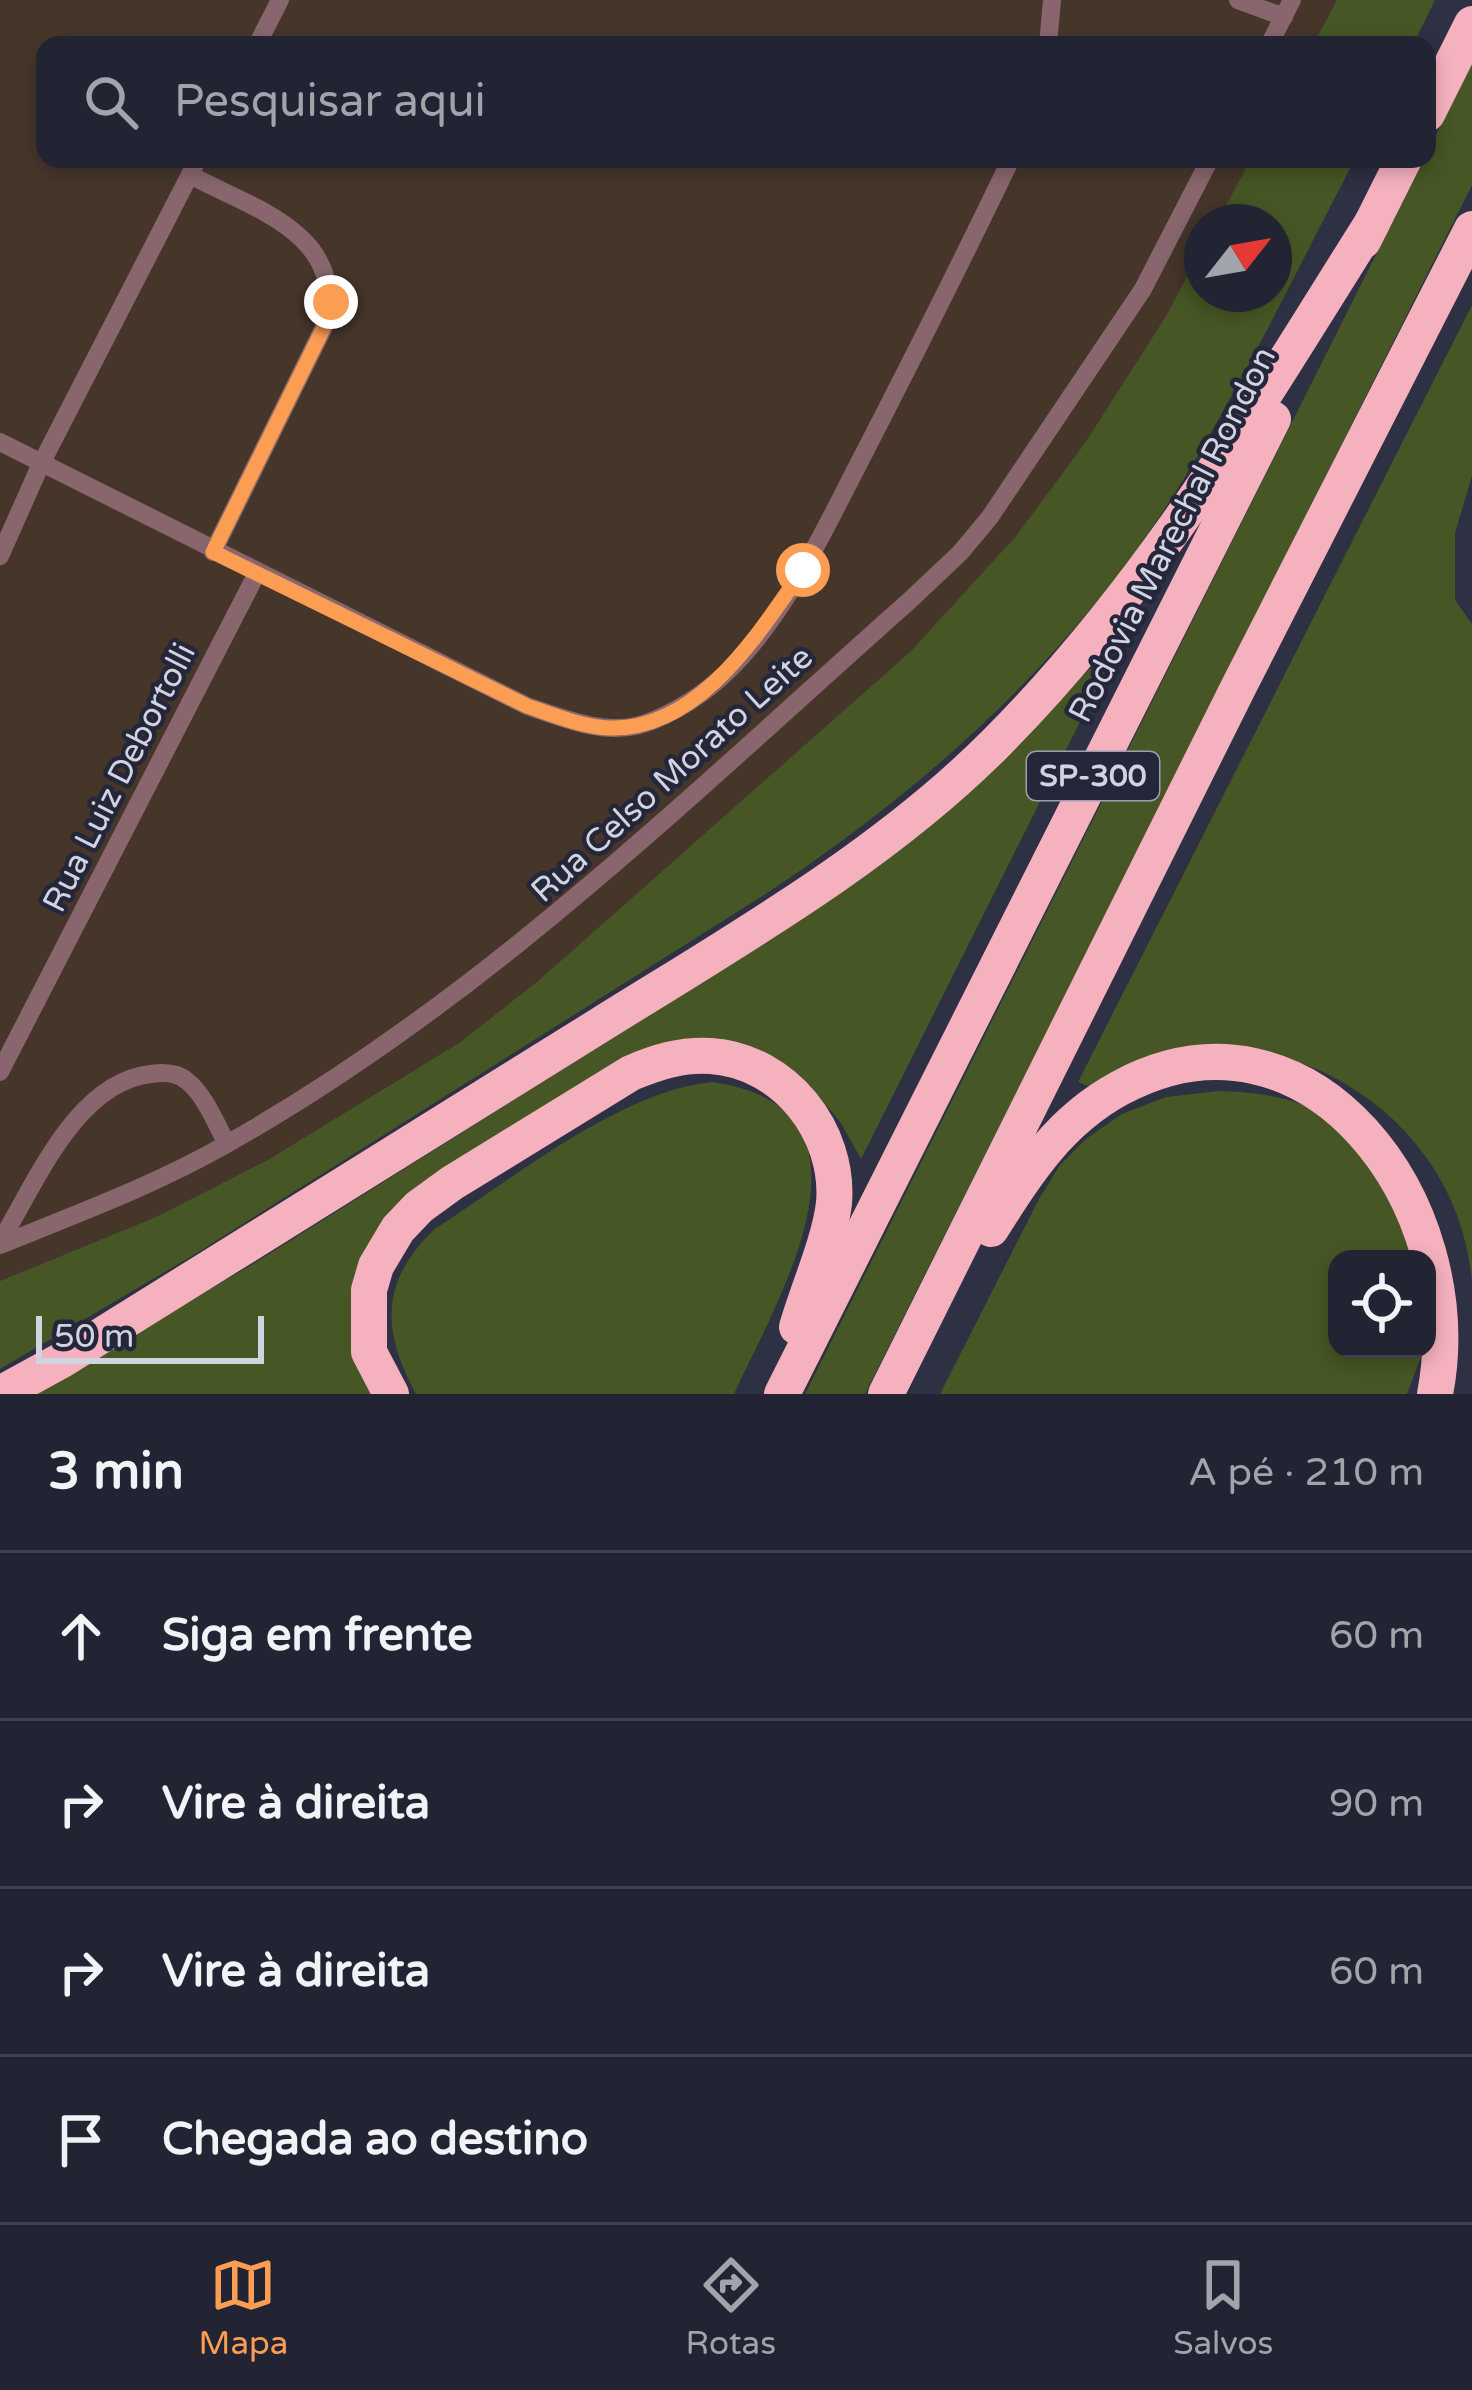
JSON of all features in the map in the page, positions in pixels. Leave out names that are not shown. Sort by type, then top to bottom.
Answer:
[{"type":"highway","points":[[1436,96],[1472,24]]},
{"type":"highway","name":"Rodovia Marechal Rondon","points":[[779,1394],[1400,168]]},
{"type":"highway","points":[[0,1394],[762,924],[940,794],[996,743],[1133,590],[1190,511],[1372,223]]},
{"type":"highway","name":"SP-300","points":[[886,1394],[1228,706],[1472,229]]},
{"type":"highway","points":[[392,1394],[370,1352],[369,1290],[388,1244],[408,1218],[452,1183],[631,1073],[660,1061],[714,1056],[743,1063],[792,1093],[828,1143],[834,1172],[834,1206],[779,1394]]},
{"type":"highway","points":[[886,1394],[1038,1155],[1077,1116],[1120,1088],[1157,1072],[1238,1063],[1278,1069],[1355,1106],[1387,1136],[1438,1209],[1450,1250],[1454,1293],[1450,1343],[1435,1394]]},
{"type":"lane","points":[[262,36],[280,0]]},
{"type":"lane","points":[[1049,36],[1052,0]]},
{"type":"lane","points":[[1238,0],[1288,9],[1274,36]]},
{"type":"lane","points":[[0,556],[40,466],[193,168]]},
{"type":"lane","points":[[196,168],[305,239],[328,274],[331,302],[326,323],[213,552]]},
{"type":"lane","points":[[0,442],[527,706],[576,723],[644,724],[709,688],[730,669],[803,570],[1007,168]]},
{"type":"lane","name":"Rua Celso Morato Leite","points":[[0,1243],[156,1182],[227,1144],[401,1035],[560,911],[960,553],[990,517],[1143,289],[1205,168]]},
{"type":"lane","name":"Rua Luiz Debortolli","points":[[0,1072],[257,573]]},
{"type":"lane","points":[[0,1243],[85,1107],[120,1081],[160,1073],[185,1078],[227,1144]]},
{"type":"shaded area","points":[[0,0],[1337,0],[1318,36],[36,36],[36,168],[1246,168],[1227,204],[1184,204],[1184,282],[1166,316],[1085,443],[1016,536],[911,651],[538,981],[459,1043],[266,1161],[156,1217],[0,1281]]},
{"type":"green space","points":[[1337,0],[1435,0],[1417,36],[1318,36]]},
{"type":"green space","points":[[1472,63],[1472,185],[865,1394],[805,1394],[1419,168],[1436,168],[1436,135]]},
{"type":"green space","points":[[1246,168],[1350,168],[1292,280],[1292,204],[1227,204]]},
{"type":"green space","points":[[1184,282],[1184,312],[1275,312],[1206,441],[1142,542],[1049,657],[943,760],[887,807],[767,893],[197,1253],[0,1369],[0,1281],[156,1217],[266,1161],[459,1043],[538,981],[911,651],[1016,536],[1085,443]]},
{"type":"green space","points":[[1472,305],[1472,476],[1455,533],[1455,600],[1472,624],[1472,1282],[1456,1214],[1424,1154],[1376,1105],[1316,1069],[1254,1052],[1091,1087],[1078,1082]]},
{"type":"green space","points":[[1107,668],[861,1159],[841,1123],[810,1086],[648,1051],[356,1273],[353,1321],[373,1394],[34,1394],[261,1259],[794,924],[931,824],[990,774],[1089,669]]},
{"type":"green space","points":[[712,1082],[767,1099],[799,1128],[811,1166],[808,1211],[795,1260],[734,1394],[416,1394],[396,1348],[392,1307],[404,1267],[436,1228],[605,1119],[677,1089]]},
{"type":"green space","points":[[1218,1091],[1300,1104],[1329,1118],[1371,1160],[1422,1250],[1328,1250],[1328,1358],[1421,1358],[1407,1394],[940,1394],[1060,1165],[1087,1138],[1122,1114],[1166,1097]]},
{"type":"route","points":[[331,302],[326,323],[213,552],[527,706],[606,728],[644,724],[709,688],[730,669],[803,570]]}]
